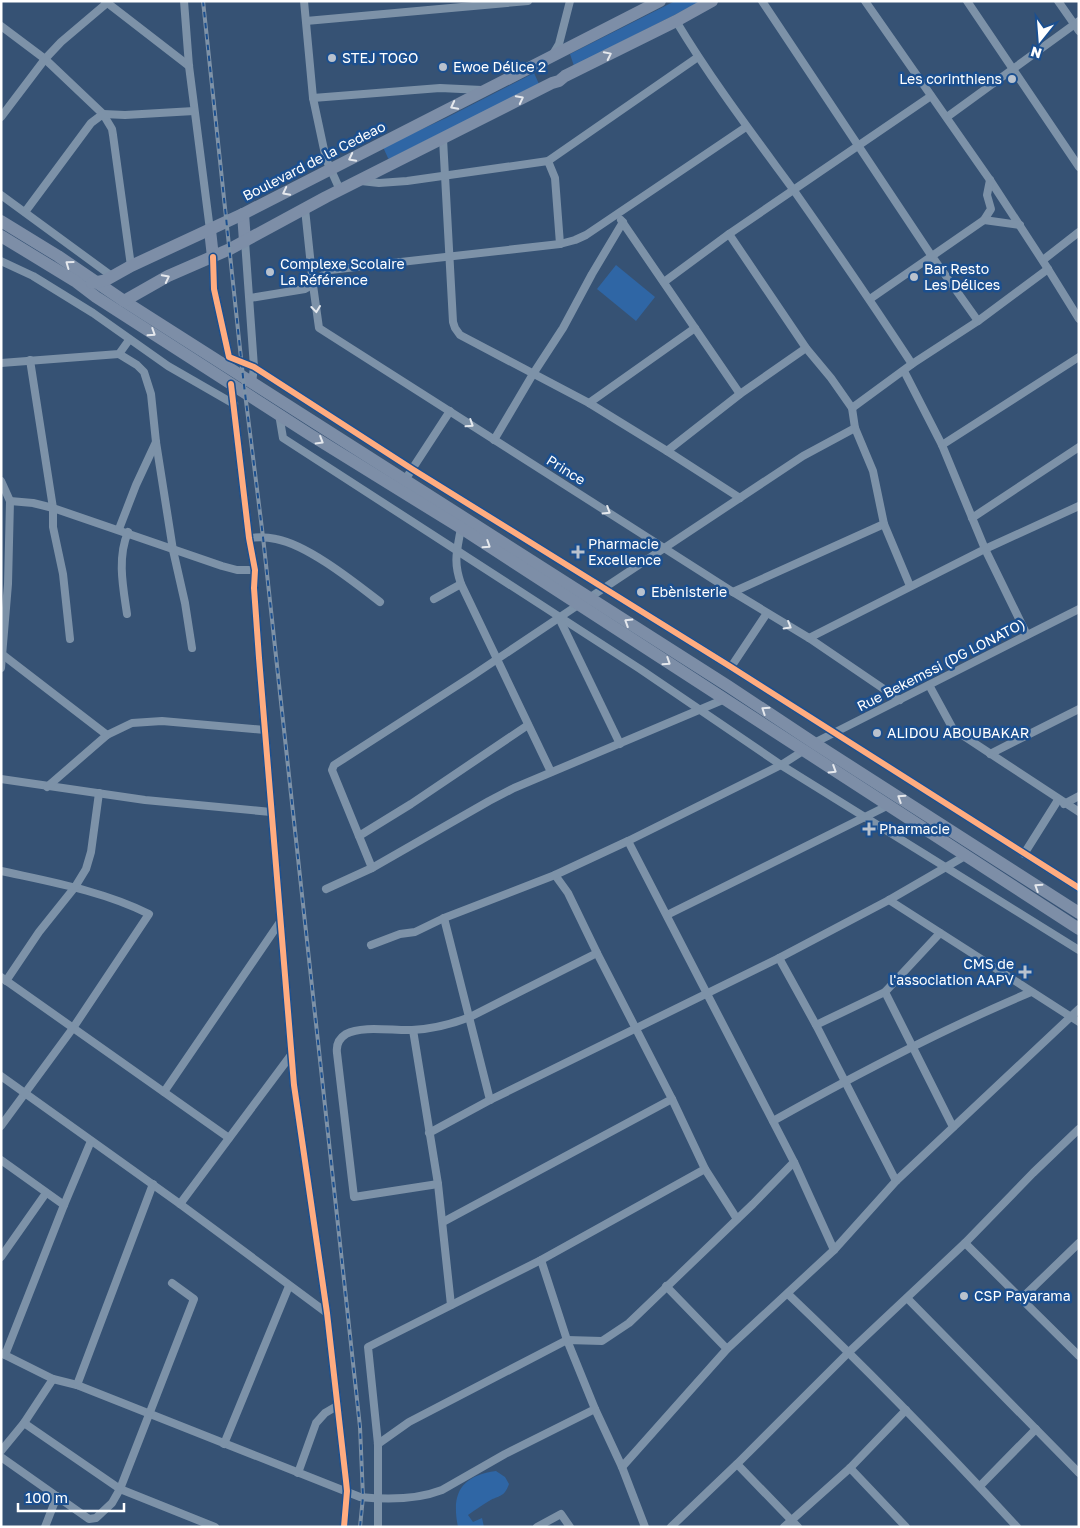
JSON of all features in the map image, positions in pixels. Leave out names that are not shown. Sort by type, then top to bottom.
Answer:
[{"type":"main road","name":"Boulevard de la Cedeao","points":[[96,283],[243,214],[660,1]]},
{"type":"main road","points":[[564,76],[676,21],[712,1]]},
{"type":"main road","points":[[124,302],[168,276],[213,257],[383,168],[552,83],[559,82],[564,76],[566,69],[564,62],[558,58],[548,59],[541,67],[541,74],[545,80],[552,83]]},
{"type":"main road","points":[[374,146],[383,168]]},
{"type":"main road","points":[[243,214],[245,241]]},
{"type":"main road","points":[[1,221],[58,256],[124,302],[252,383],[409,475],[589,598],[1079,913]]},
{"type":"main road","points":[[210,230],[213,257]]},
{"type":"main road","points":[[1,236],[75,281],[96,297],[278,414],[461,528],[1079,929]]},
{"type":"main road","points":[[75,281],[96,283]]},
{"type":"main road","points":[[96,297],[112,297],[124,302]]},
{"type":"street","points":[[184,1],[194,111],[210,230]]},
{"type":"street","points":[[304,1],[313,98],[329,169],[340,190]]},
{"type":"street","points":[[306,21],[528,1]]},
{"type":"street","points":[[548,59],[559,44],[570,1]]},
{"type":"street","points":[[762,1],[931,255],[978,321]]},
{"type":"street","points":[[864,1],[990,180],[1079,319]]},
{"type":"street","points":[[967,1],[1079,167]]},
{"type":"street","points":[[1058,1],[1076,22],[1079,31]]},
{"type":"street","points":[[1,117],[45,59],[106,2],[189,66]]},
{"type":"street","points":[[676,21],[746,127],[794,191],[870,299],[912,364]]},
{"type":"street","points":[[947,117],[1076,22]]},
{"type":"street","points":[[1,26],[45,59],[103,114],[112,129],[131,266]]},
{"type":"street","points":[[360,180],[379,183],[445,176],[548,161],[698,57]]},
{"type":"street","points":[[313,98],[440,88],[486,90]]},
{"type":"street","points":[[664,282],[729,234],[931,96]]},
{"type":"street","points":[[25,212],[91,123],[103,114],[125,115],[194,111]]},
{"type":"street","points":[[250,298],[305,289],[313,285],[318,278],[330,270],[560,244],[575,240],[586,235],[746,127]]},
{"type":"street","points":[[443,139],[453,322],[460,335],[589,403],[740,498]]},
{"type":"street","points":[[548,161],[555,178],[560,244]]},
{"type":"street","points":[[870,299],[984,220],[991,209],[987,195],[990,180]]},
{"type":"street","points":[[1,195],[113,276]]},
{"type":"street","name":"Prince","points":[[305,208],[313,285],[320,328],[733,592],[809,638],[900,700]]},
{"type":"street","points":[[617,213],[740,394]]},
{"type":"street","points":[[984,220],[1020,225]]},
{"type":"street","points":[[494,440],[563,328],[623,222]]},
{"type":"street","points":[[1043,260],[1079,232]]},
{"type":"street","points":[[729,234],[806,348],[831,378],[852,408],[856,428],[872,471],[884,524],[910,586]]},
{"type":"street","points":[[245,241],[254,367],[252,383]]},
{"type":"street","points":[[213,257],[214,289],[229,357],[254,367],[409,475],[603,588],[1079,888]]},
{"type":"street","points":[[1,262],[33,276],[93,313],[168,366],[234,404]]},
{"type":"street","points":[[852,408],[912,364],[978,321],[1048,269]]},
{"type":"street","points":[[589,403],[695,328]]},
{"type":"street","points":[[118,354],[129,340]]},
{"type":"street","points":[[667,451],[740,394],[806,348]]},
{"type":"street","points":[[1,363],[118,354],[128,358],[144,372],[151,394],[156,442],[173,550],[185,603],[192,648]]},
{"type":"street","points":[[942,445],[1079,357]]},
{"type":"street","points":[[30,360],[53,508],[53,527],[63,574],[70,640]]},
{"type":"street","points":[[904,371],[942,445],[985,548],[1028,635]]},
{"type":"street","points":[[231,384],[249,538],[255,570],[254,588],[280,922],[288,997],[291,1055],[326,1313],[347,1491],[344,1527]]},
{"type":"street","points":[[409,475],[450,411]]},
{"type":"street","points":[[278,414],[283,438],[640,669],[781,765],[1079,950]]},
{"type":"street","points":[[589,598],[803,456],[856,428]]},
{"type":"street","points":[[119,529],[136,485],[156,442]]},
{"type":"street","points":[[972,518],[1079,447]]},
{"type":"street","points":[[1,481],[10,500],[4,655],[1,668]]},
{"type":"street","points":[[10,500],[53,508],[237,570],[255,570]]},
{"type":"street","points":[[809,638],[985,548],[1079,506]]},
{"type":"street","points":[[733,592],[884,524]]},
{"type":"street","points":[[461,528],[456,559],[457,571],[496,659],[551,772]]},
{"type":"street","points":[[126,614],[121,573],[124,543],[128,532]]},
{"type":"street","points":[[249,538],[278,539],[302,549],[341,572],[380,602]]},
{"type":"street","points":[[434,599],[462,584]]},
{"type":"street","points":[[372,868],[332,770],[334,765],[578,605]]},
{"type":"street","name":"Rue Bekemssi (DG LONATO)","points":[[814,744],[834,732],[1079,609]]},
{"type":"street","points":[[731,668],[768,613]]},
{"type":"street","points":[[559,618],[620,744]]},
{"type":"street","points":[[4,655],[107,735]]},
{"type":"street","points":[[929,685],[953,729],[1061,802],[1079,812]]},
{"type":"street","points":[[326,889],[372,868],[489,801],[551,772],[725,699]]},
{"type":"street","points":[[990,754],[1079,709]]},
{"type":"street","points":[[47,787],[107,735],[132,723],[162,721],[265,730]]},
{"type":"street","points":[[358,836],[411,804],[528,725]]},
{"type":"street","points":[[371,945],[400,934],[415,932],[444,918],[555,875],[781,765],[803,751]]},
{"type":"street","points":[[1,779],[145,800],[271,812]]},
{"type":"street","points":[[99,793],[91,852],[86,869],[76,887],[50,917],[4,979],[229,1138]]},
{"type":"street","points":[[1024,854],[1061,802],[1079,796]]},
{"type":"street","points":[[667,915],[889,805]]},
{"type":"street","points":[[628,841],[774,1121],[834,1250]]},
{"type":"street","points":[[429,1133],[490,1100],[779,958],[889,900],[965,856]]},
{"type":"street","points":[[1,871],[76,887],[129,905],[149,914],[72,1028],[1,1126]]},
{"type":"street","points":[[555,875],[568,893],[706,1169],[737,1219]]},
{"type":"street","points":[[889,900],[1079,1022]]},
{"type":"street","points":[[444,918],[490,1100]]},
{"type":"street","points":[[164,1092],[280,922]]},
{"type":"street","points":[[816,1025],[885,992],[940,933]]},
{"type":"street","points":[[438,1184],[354,1197],[336,1046],[339,1039],[350,1032],[365,1030],[413,1030],[447,1024],[470,1017],[597,953]]},
{"type":"street","points":[[779,958],[816,1025],[896,1181]]},
{"type":"street","points":[[885,992],[954,1127]]},
{"type":"street","points":[[774,1121],[845,1081],[913,1047],[995,1007],[1032,992]]},
{"type":"street","points":[[622,1467],[727,1349],[834,1250],[896,1181],[1079,1009]]},
{"type":"street","points":[[413,1030],[438,1184],[451,1305]]},
{"type":"street","points":[[180,1204],[291,1055]]},
{"type":"street","points":[[1,1076],[153,1184],[326,1313]]},
{"type":"street","points":[[443,1222],[672,1099]]},
{"type":"street","points":[[671,1527],[849,1352],[966,1244],[1033,1173],[1079,1129]]},
{"type":"street","points":[[91,1141],[3,1354],[53,1378],[77,1385],[360,1497],[378,1499],[408,1498],[442,1490],[505,1454],[595,1409]]},
{"type":"street","points":[[1,1160],[64,1205]]},
{"type":"street","points":[[378,1444],[409,1422],[566,1340],[602,1341],[629,1323],[794,1162]]},
{"type":"street","points":[[378,1527],[378,1444],[368,1346],[541,1260],[706,1169]]},
{"type":"street","points":[[77,1385],[153,1184]]},
{"type":"street","points":[[1,1257],[46,1193]]},
{"type":"street","points":[[966,1244],[1079,1356]]},
{"type":"street","points":[[1022,1298],[1078,1245]]},
{"type":"street","points":[[541,1260],[566,1340],[622,1467],[645,1527]]},
{"type":"street","points":[[1,1457],[86,1517],[94,1519],[108,1507],[120,1489],[194,1299],[172,1283]]},
{"type":"street","points":[[224,1444],[289,1286]]},
{"type":"street","points":[[666,1286],[727,1349]]},
{"type":"street","points":[[788,1294],[849,1352],[980,1486],[1017,1527]]},
{"type":"street","points":[[907,1298],[1079,1473]]},
{"type":"street","points":[[1,1451],[24,1423],[53,1378]]},
{"type":"street","points":[[298,1473],[316,1422],[325,1413],[337,1406]]},
{"type":"street","points":[[784,1527],[850,1468],[906,1410]]},
{"type":"street","points":[[24,1423],[120,1489],[215,1527]]},
{"type":"street","points":[[980,1486],[1036,1429]]},
{"type":"street","points":[[737,1464],[798,1527]]},
{"type":"street","points":[[850,1468],[906,1527]]},
{"type":"street","points":[[44,1527],[57,1496]]},
{"type":"street","points":[[537,1527],[561,1514],[570,1527]]},
{"type":"shaded area","points":[[675,1],[702,1],[574,66],[570,54]]},
{"type":"shaded area","points":[[534,73],[539,84],[388,158],[383,147],[446,118]]},
{"type":"shaded area","points":[[616,265],[655,297],[636,321],[597,289]]},
{"type":"shaded area","points":[[496,1471],[505,1477],[509,1484],[505,1492],[468,1515],[473,1522],[482,1518],[484,1527],[458,1527],[456,1505],[461,1488],[474,1477]]},
{"type":"railway","points":[[203,1],[360,1427],[363,1497],[360,1527]]},
{"type":"cycle path","points":[[213,257],[214,289],[229,357],[254,367],[412,469],[731,667],[1079,888]]},
{"type":"cycle path","points":[[231,384],[249,538],[255,570],[254,588],[259,658],[294,1085],[327,1313],[347,1491],[344,1527]]},
{"type":"place","name":"STEJ TOGO","points":[[332,58]]},
{"type":"place","name":"Ewoe Délice 2","points":[[443,67]]},
{"type":"place","name":"Les corinthiens","points":[[1012,79]]},
{"type":"place","name":"Complexe Scolaire La Référence","points":[[270,272]]},
{"type":"place","name":"Bar Resto Les Délices","points":[[914,277]]},
{"type":"place","name":"Pharmacie Excellence","points":[[578,552]]},
{"type":"place","name":"Ebènisterie","points":[[641,592]]},
{"type":"place","name":"ALIDOU ABOUBAKAR","points":[[877,733]]},
{"type":"place","name":"Pharmacie","points":[[869,829]]},
{"type":"place","name":"CMS de l'association AAPV","points":[[1025,972]]},
{"type":"place","name":"CSP Payarama","points":[[964,1296]]}]
